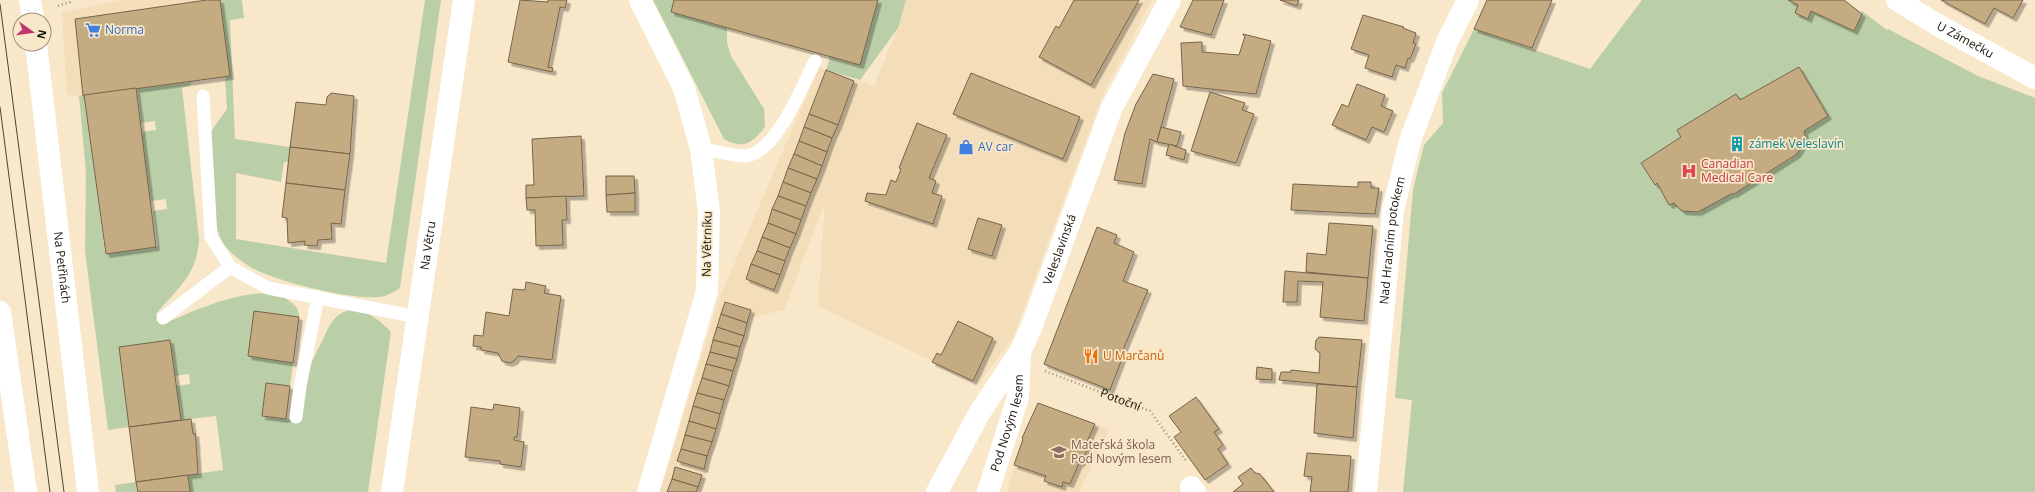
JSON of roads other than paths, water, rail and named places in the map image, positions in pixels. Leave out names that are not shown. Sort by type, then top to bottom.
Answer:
[{"type":"street","points":[[30,0],[32,12]]},
{"type":"street","name":"Na Větru","points":[[392,492],[464,0]]},
{"type":"street","name":"Na Větrníku","points":[[640,0],[684,88],[700,148],[709,212],[706,291],[648,492]]},
{"type":"street","name":"Veleslavínská","points":[[937,492],[980,412],[1020,352],[1031,328],[1112,107],[1170,0]]},
{"type":"street","name":"Nad Hradním potokem","points":[[1366,492],[1393,210],[1410,142],[1447,42],[1468,0]]},
{"type":"street","name":"U Zámečku","points":[[1897,0],[1936,24],[2035,78]]},
{"type":"street","name":"Na Petřinách","points":[[37,52],[88,492]]},
{"type":"street","points":[[0,312],[26,492]]},
{"type":"street","name":"Pod Novým lesem","points":[[988,492],[1018,397],[1020,352]]},
{"type":"lane","points":[[700,148],[746,156],[766,147],[780,129],[815,61]]},
{"type":"lane","points":[[203,96],[211,237],[230,267],[268,288],[418,317]]},
{"type":"lane","points":[[163,318],[230,267]]},
{"type":"lane","points":[[296,417],[300,386],[318,297]]},
{"type":"tram line","points":[[0,4],[64,492]]},
{"type":"tram line","points":[[0,107],[50,492]]},
{"type":"place","name":"Norma","points":[[93,30]]},
{"type":"place","name":"zámek Veleslavín","points":[[1737,144]]},
{"type":"place","name":"AV car","points":[[966,147]]},
{"type":"place","name":"Canadian Medical Care","points":[[1689,171]]},
{"type":"place","name":"U Marčanů","points":[[1091,356]]},
{"type":"place","name":"Mateřská škola Pod Novým lesem","points":[[1059,452]]}]
